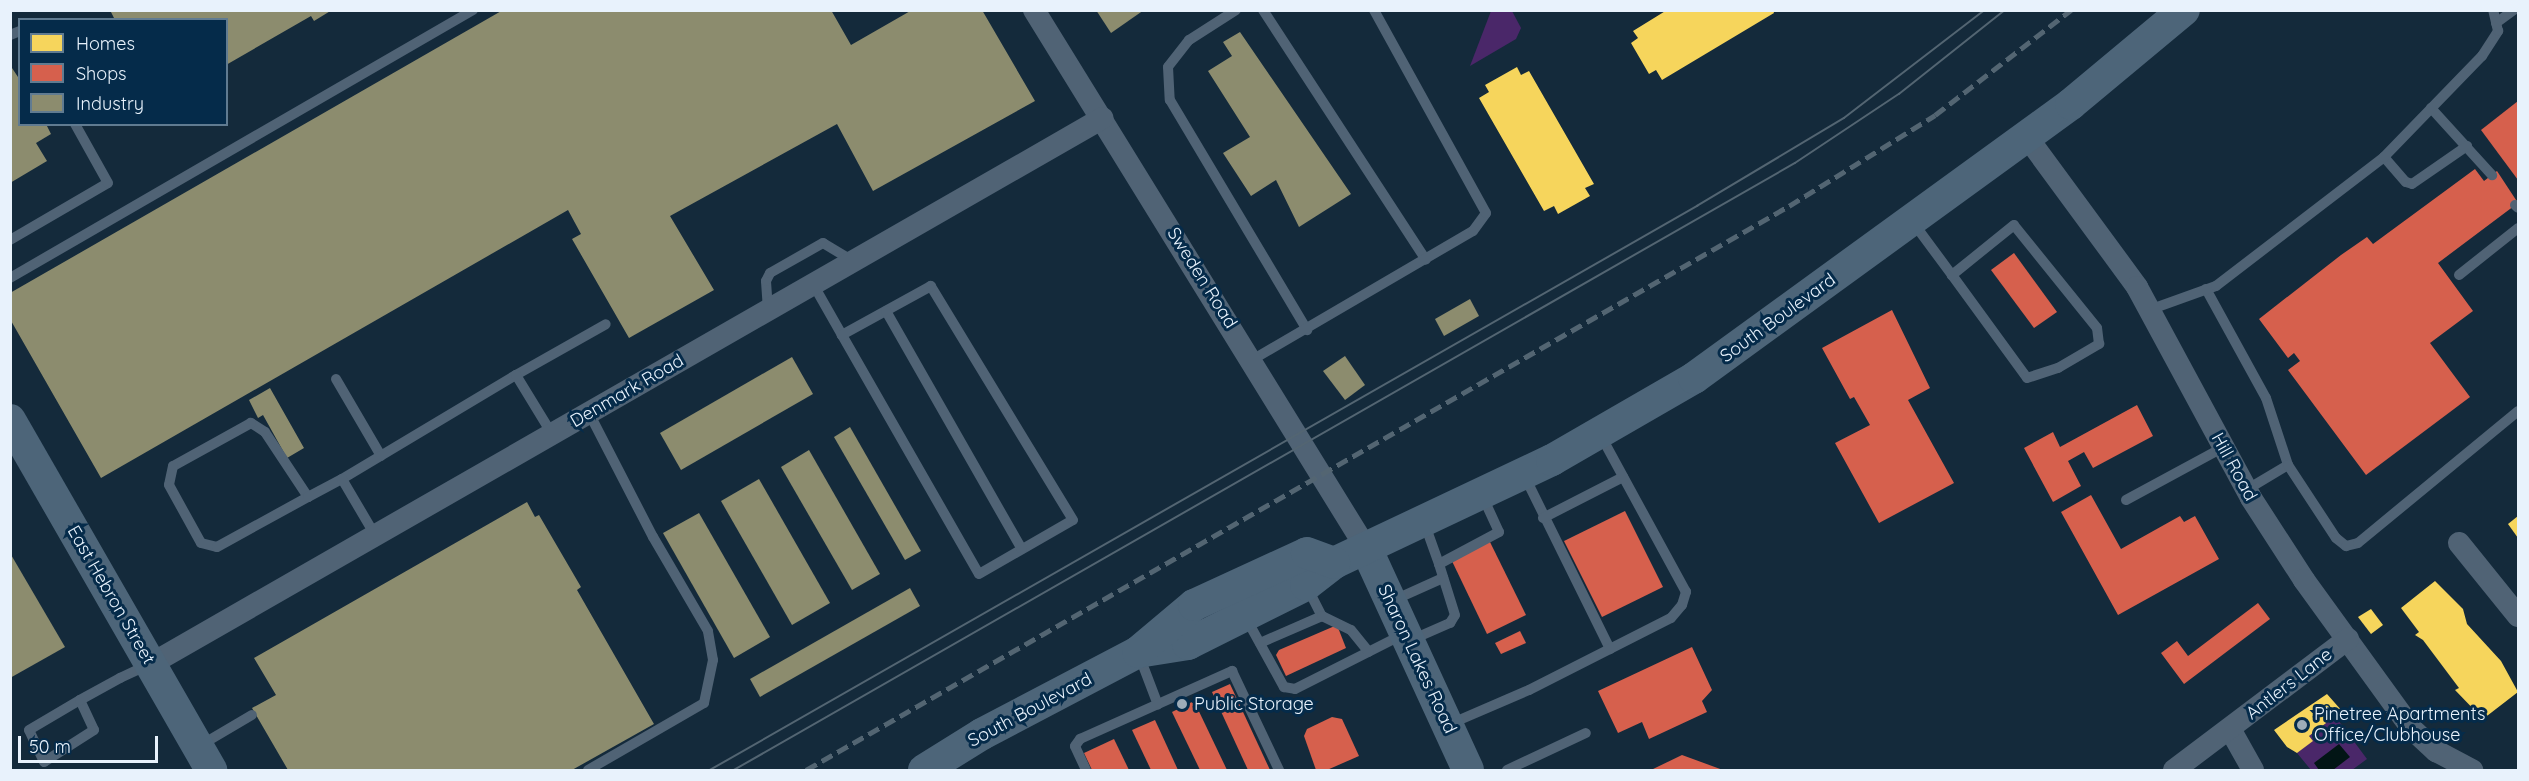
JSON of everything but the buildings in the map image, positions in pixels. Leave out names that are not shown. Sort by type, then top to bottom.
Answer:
[{"type":"main road","name":"South Boulevard","points":[[1138,652],[1188,644],[1245,616],[1306,585],[1334,563],[1523,474],[1600,433],[1694,378],[2027,137],[2122,64],[2184,10]]},
{"type":"main road","name":"East Hebron Street","points":[[14,434],[205,759]]},
{"type":"main road","name":"Sharon Lakes Road","points":[[1366,548],[1468,771]]},
{"type":"main road","name":"South Boulevard","points":[[925,770],[993,729],[1138,652],[1194,605],[1307,553],[1334,563]]},
{"type":"street","name":"Sweden Road","points":[[1034,10],[1366,548]]},
{"type":"street","name":"Denmark Road","points":[[151,664],[1102,118]]},
{"type":"street","name":"Hill Road","points":[[2027,137],[2124,266],[2246,490],[2276,539],[2412,729],[2436,751],[2472,771]]},
{"type":"street","points":[[2459,543],[2518,616]]},
{"type":"street","name":"Antlers Lane","points":[[2174,771],[2348,639]]},
{"type":"street","name":"Antlers Lane","points":[[2230,729],[2253,771]]},
{"type":"lane","points":[[10,278],[473,10]]},
{"type":"lane","points":[[1236,10],[1189,40],[1168,67],[1170,100],[1307,330]]},
{"type":"lane","points":[[1263,10],[1426,260]]},
{"type":"lane","points":[[1252,360],[1307,330],[1473,231],[1485,213],[1374,10]]},
{"type":"lane","points":[[2149,310],[2216,286],[2384,157],[2482,56],[2498,31],[2493,10]]},
{"type":"lane","points":[[2496,23],[2514,10]]},
{"type":"lane","points":[[2431,108],[2492,175]]},
{"type":"lane","points":[[10,240],[108,183],[76,126]]},
{"type":"lane","points":[[2384,157],[2406,182],[2412,184],[2467,146]]},
{"type":"lane","points":[[1912,221],[2027,378],[2058,368],[2099,344],[2097,327],[2014,225],[1952,275]]},
{"type":"lane","points":[[2459,274],[2518,228]]},
{"type":"lane","points":[[768,310],[766,281],[770,273],[823,243],[853,261]]},
{"type":"lane","points":[[813,284],[842,335],[979,574],[1072,520],[931,286],[842,335]]},
{"type":"lane","points":[[2206,289],[2266,398],[2288,465],[2336,538],[2346,546],[2358,543],[2518,411]]},
{"type":"lane","points":[[886,311],[1022,549]]},
{"type":"lane","points":[[308,497],[265,432],[251,423],[173,466],[169,485],[201,543],[217,547],[308,497],[381,456],[606,324]]},
{"type":"lane","points":[[516,375],[552,434]]},
{"type":"lane","points":[[336,379],[381,456]]},
{"type":"lane","points":[[588,771],[704,703],[713,660],[708,631],[653,537],[589,413]]},
{"type":"lane","points":[[1447,726],[1529,690],[1671,618],[1682,605],[1686,592],[1600,433]]},
{"type":"lane","points":[[2126,500],[2224,447]]},
{"type":"lane","points":[[2246,490],[2288,465]]},
{"type":"lane","points":[[1523,474],[1610,649]]},
{"type":"lane","points":[[1543,518],[1623,477]]},
{"type":"lane","points":[[342,478],[375,535]]},
{"type":"lane","points":[[1438,564],[1499,532],[1482,495]]},
{"type":"lane","points":[[1245,616],[1284,687],[1295,689],[1369,652],[1450,623],[1455,615],[1424,522]]},
{"type":"lane","points":[[1390,602],[1443,578]]},
{"type":"lane","points":[[1306,585],[1322,616],[1351,630],[1369,652]]},
{"type":"lane","points":[[1260,643],[1322,616]]},
{"type":"lane","points":[[1138,652],[1158,705]]},
{"type":"lane","points":[[80,700],[94,730],[44,762],[29,730],[80,700],[151,664]]},
{"type":"lane","points":[[1086,771],[1075,746],[1080,739],[1232,670],[1279,771]]},
{"type":"lane","points":[[205,759],[252,715]]},
{"type":"lane","points":[[1507,771],[1586,733]]},
{"type":"shaded area","points":[[1491,11],[1512,11],[1521,28],[1516,39],[1470,66]]},
{"type":"shaded area","points":[[2335,716],[2367,759],[2352,770],[2311,770],[2297,753],[2312,741],[2309,736]]},
{"type":"shaded area","points":[[2339,744],[2350,757],[2333,770],[2319,770],[2314,763]]},
{"type":"tram line","points":[[710,770],[1697,206],[1844,118],[1985,10]]},
{"type":"tram line","points":[[734,770],[1795,163],[1899,94],[2005,10]]},
{"type":"railway","points":[[806,770],[1789,206],[1935,115],[2071,10]]},
{"type":"place","name":"Public Storage","points":[[1182,704]]},
{"type":"place","name":"Pinetree Apartments Office/Clubhouse","points":[[2302,725]]}]
